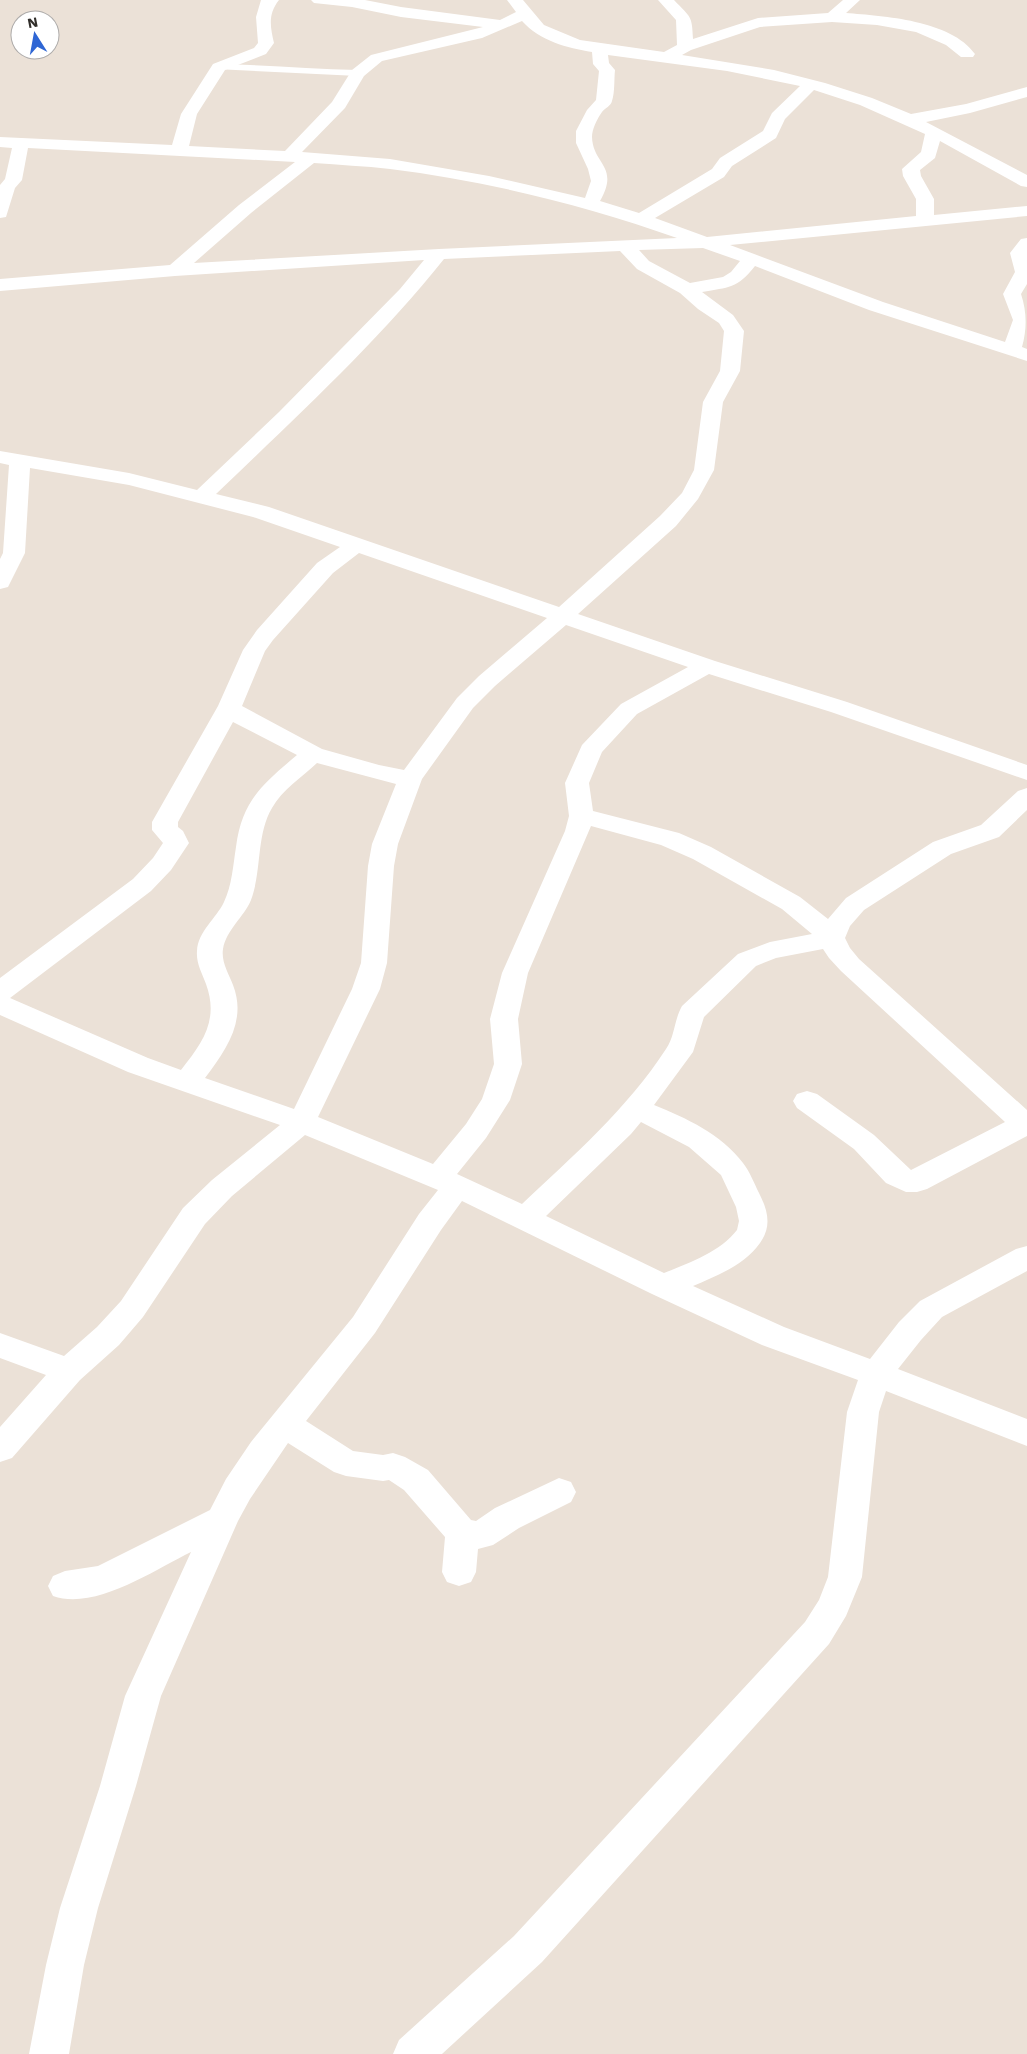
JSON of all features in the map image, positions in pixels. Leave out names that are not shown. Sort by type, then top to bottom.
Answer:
[{"type":"street","points":[[179,150],[189,114],[219,67],[260,50],[266,43],[263,32],[264,8],[267,2],[271,0]]},
{"type":"street","points":[[319,0],[352,2],[401,12],[503,25]]},
{"type":"street","points":[[515,0],[533,25],[549,34],[580,45],[761,74],[810,85],[868,102],[970,150],[1027,182]]},
{"type":"street","points":[[832,17],[852,0]]},
{"type":"street","points":[[672,1],[684,19],[685,47]]},
{"type":"street","points":[[290,156],[339,105],[358,73],[377,58],[476,35],[503,25],[524,14]]},
{"type":"street","points":[[666,58],[685,47],[758,23],[832,17],[891,21],[912,26],[950,40],[967,54]]},
{"type":"street","points":[[590,204],[598,190],[600,181],[598,169],[584,143],[584,131],[595,110],[604,101],[607,70],[601,64],[600,49]]},
{"type":"street","points":[[640,219],[718,173],[726,162],[770,134],[778,117],[810,85]]},
{"type":"street","points":[[908,120],[968,108],[989,103],[998,97],[1027,92]]},
{"type":"street","points":[[925,221],[926,199],[912,176],[911,169],[929,154],[934,132]]},
{"type":"street","points":[[0,142],[290,156],[390,164],[489,182],[590,204],[640,219],[752,258],[876,306],[1019,352],[1023,320],[1012,294],[1024,272],[1018,253],[1027,242]]},
{"type":"street","points":[[0,213],[7,186],[13,180],[21,143]]},
{"type":"street","points":[[175,270],[245,209],[310,158]]},
{"type":"street","points":[[0,285],[175,270],[439,254],[706,242],[925,221],[1024,216]]},
{"type":"street","points":[[0,1449],[69,1371],[108,1336],[132,1309],[194,1216],[222,1188],[302,1122],[366,989],[374,963],[381,866],[385,844],[410,779],[465,703],[487,681],[668,521],[691,495],[704,470],[713,402],[730,371],[734,331],[726,319],[705,305],[687,289],[643,265],[625,246]]},
{"type":"street","points":[[202,496],[286,416],[407,293],[439,254]]},
{"type":"street","points":[[687,289],[728,282],[738,276],[752,258]]},
{"type":"street","points":[[0,582],[14,553],[10,458],[129,479],[260,512],[707,666],[839,707],[1027,773]]},
{"type":"street","points":[[0,992],[142,885],[162,864],[176,843],[174,837],[165,830],[165,822],[230,706],[254,650],[265,635],[325,568],[355,546]]},
{"type":"street","points":[[49,2054],[65,1965],[79,1908],[118,1786],[143,1696],[222,1520],[243,1482],[284,1424],[364,1325],[430,1222],[447,1182],[496,1100],[508,1064],[504,1019],[514,973],[540,919],[578,831],[581,816],[576,783],[591,750],[629,709],[707,666]]},
{"type":"street","points":[[230,706],[231,711],[235,714],[313,754],[375,772],[410,779]]},
{"type":"street","points":[[186,1083],[219,1036],[225,1021],[225,1003],[212,965],[210,950],[215,933],[236,905],[244,885],[256,813],[265,800],[313,754]]},
{"type":"street","points":[[832,938],[838,923],[855,904],[942,848],[990,831],[1027,796]]},
{"type":"street","points":[[581,816],[670,839],[702,853],[791,903],[809,916],[832,938],[838,952],[850,964],[1026,1125],[917,1181],[906,1181],[896,1175],[864,1142],[808,1101]]},
{"type":"street","points":[[524,1219],[621,1127],[679,1052],[686,1040],[688,1024],[692,1013],[747,960],[770,951],[832,938]]},
{"type":"street","points":[[0,1004],[138,1065],[302,1122],[447,1182],[663,1286],[773,1336],[876,1374],[1027,1434]]},
{"type":"street","points":[[635,1108],[687,1131],[712,1149],[732,1169],[751,1207],[754,1220],[752,1233],[744,1243],[715,1262],[663,1286]]},
{"type":"street","points":[[413,2054],[528,1949],[817,1634],[834,1606],[845,1578],[864,1412],[876,1374],[910,1331],[931,1309],[1027,1257]]},
{"type":"street","points":[[0,1344],[69,1371]]},
{"type":"street","points":[[284,1424],[346,1463],[383,1468],[393,1466],[416,1480],[462,1533],[481,1535],[508,1518],[559,1492]]},
{"type":"street","points":[[65,1586],[103,1580],[222,1520]]},
{"type":"street","points":[[459,1572],[462,1533]]},
{"type":"lane","points":[[219,67],[281,68],[313,72],[358,73]]}]
